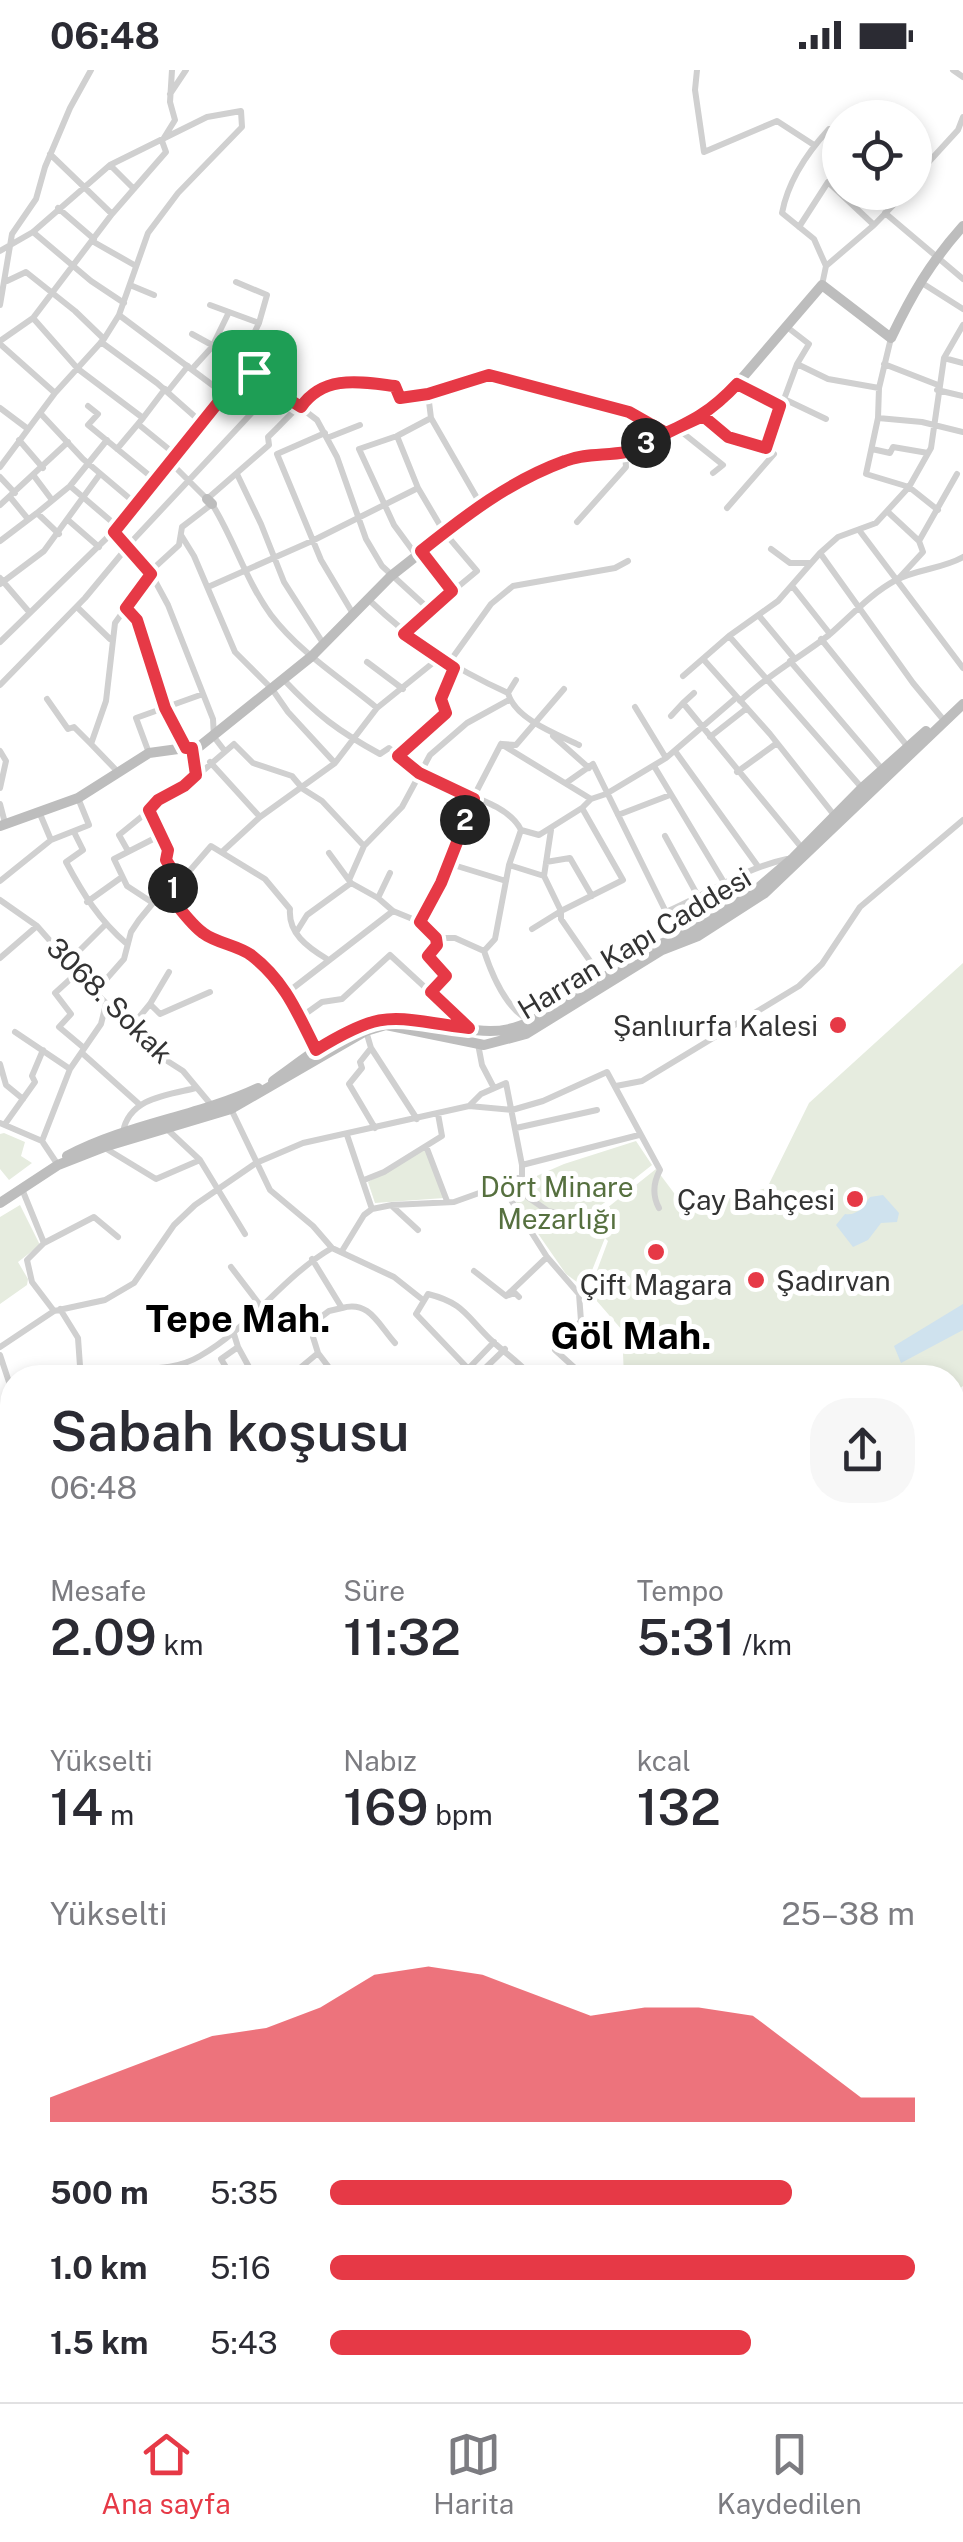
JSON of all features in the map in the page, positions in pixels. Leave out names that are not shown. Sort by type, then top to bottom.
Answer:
[{"type":"main road","points":[[3,826],[78,798],[148,753],[189,748],[214,737],[312,656],[390,576],[480,505],[525,478],[569,459],[625,452],[703,416],[737,384],[822,285],[891,338],[918,281],[963,226]]},
{"type":"main road","name":"Harran Kapı Caddesi","points":[[0,1203],[87,1145],[213,1107],[271,1082],[316,1050],[370,1020],[417,1018],[496,1031],[530,1021],[750,895],[794,858],[862,788],[963,696]]},
{"type":"main road","name":"Harran Kapı Caddesi","points":[[0,1195],[57,1164],[231,1109],[289,1079],[366,1031],[386,1026],[478,1044],[526,1034],[662,950],[698,936],[756,900],[963,704]]},
{"type":"street","points":[[0,305],[9,247],[17,224],[36,199],[50,154],[91,70]]},
{"type":"street","points":[[162,142],[176,120],[170,94],[172,70]]},
{"type":"street","points":[[170,94],[186,70]]},
{"type":"street","points":[[697,70],[704,152],[777,121],[814,145]]},
{"type":"street","points":[[953,70],[963,77]]},
{"type":"street","points":[[0,251],[33,232],[110,165],[207,117],[241,111],[242,127],[178,193],[148,233],[119,315],[103,341],[55,394],[0,467]]},
{"type":"street","points":[[932,158],[958,130],[963,116]]},
{"type":"street","points":[[822,136],[785,194],[782,213],[814,239],[826,266],[822,285]]},
{"type":"street","points":[[55,394],[0,343],[33,318],[112,214],[166,152],[162,142]]},
{"type":"street","points":[[50,154],[112,214]]},
{"type":"street","points":[[110,165],[134,189]]},
{"type":"street","points":[[799,227],[828,182],[874,225]]},
{"type":"street","points":[[58,208],[93,240],[136,266]]},
{"type":"street","points":[[826,266],[890,210]]},
{"type":"street","points":[[886,214],[963,279]]},
{"type":"street","points":[[33,232],[124,302]]},
{"type":"street","points":[[6,282],[26,272],[201,422]]},
{"type":"street","points":[[918,281],[963,309]]},
{"type":"street","points":[[236,282],[267,295],[241,361],[243,374]]},
{"type":"street","points":[[130,284],[154,295]]},
{"type":"street","points":[[210,305],[259,323]]},
{"type":"street","points":[[117,448],[166,390],[212,347],[230,312]]},
{"type":"street","points":[[119,315],[227,396]]},
{"type":"street","points":[[33,318],[78,369],[141,421],[210,501],[273,617],[312,656],[377,708]]},
{"type":"street","points":[[682,676],[729,636],[760,617],[838,537],[876,523],[909,487],[928,453],[944,358],[963,324]]},
{"type":"street","points":[[766,448],[797,364],[809,344],[787,327]]},
{"type":"street","points":[[192,334],[241,361]]},
{"type":"street","points":[[891,338],[866,474],[909,487],[938,510]]},
{"type":"street","points":[[944,358],[963,363]]},
{"type":"street","points":[[797,364],[828,379],[879,388]]},
{"type":"street","points":[[884,364],[963,396]]},
{"type":"street","points":[[0,642],[116,529],[243,374],[254,372],[301,407],[326,435],[366,540],[390,576],[430,610]]},
{"type":"street","points":[[0,685],[77,607],[128,546],[290,372]]},
{"type":"street","points":[[352,612],[312,541],[268,437],[309,395],[346,380],[395,386],[400,398],[428,394],[489,375],[629,412],[672,431],[724,465],[713,473]]},
{"type":"street","points":[[737,384],[826,419]]},
{"type":"street","points":[[428,394],[431,418],[480,505]]},
{"type":"street","points":[[88,406],[98,414],[88,426],[155,480]]},
{"type":"street","points":[[0,408],[28,429]]},
{"type":"street","points":[[41,414],[87,463],[135,503]]},
{"type":"street","points":[[703,416],[728,437],[774,454],[726,508]]},
{"type":"street","points":[[431,418],[397,436],[359,449],[394,525],[452,591]]},
{"type":"street","points":[[878,418],[922,422],[963,432]]},
{"type":"street","points":[[276,454],[360,425]]},
{"type":"street","points":[[397,436],[418,488],[444,532],[478,571],[404,634]]},
{"type":"street","points":[[19,440],[43,468]]},
{"type":"street","points":[[0,541],[70,486],[106,440]]},
{"type":"street","points":[[0,506],[68,442]]},
{"type":"street","points":[[91,744],[106,701],[115,622],[151,574],[180,545],[182,528],[269,445]]},
{"type":"street","points":[[872,448],[890,453],[892,447],[906,447],[928,453]]},
{"type":"street","points":[[578,522],[626,467],[625,452]]},
{"type":"street","points":[[30,614],[1,581],[44,551],[100,474]]},
{"type":"street","points":[[237,474],[291,594],[323,643]]},
{"type":"street","points":[[920,541],[956,474]]},
{"type":"street","points":[[34,476],[52,500]]},
{"type":"street","points":[[0,477],[28,520]]},
{"type":"street","points":[[70,486],[116,529],[151,574],[168,605],[213,719],[214,737],[224,750]]},
{"type":"street","points":[[208,587],[418,488]]},
{"type":"street","points":[[37,512],[58,534]]},
{"type":"street","points":[[521,830],[540,835],[551,830],[591,799],[666,758],[765,677],[830,634],[858,606],[898,578],[923,552],[920,541],[888,512]]},
{"type":"street","points":[[68,520],[99,546]]},
{"type":"street","points":[[859,530],[963,668]]},
{"type":"street","points":[[180,533],[235,652],[336,763]]},
{"type":"street","points":[[771,549],[790,563],[811,563]]},
{"type":"street","points":[[820,553],[942,718]]},
{"type":"street","points":[[898,578],[946,566],[963,557]]},
{"type":"street","points":[[398,756],[446,713],[441,699],[451,666],[491,604],[513,586],[615,568],[628,560]]},
{"type":"street","points":[[793,587],[830,634]]},
{"type":"street","points":[[367,598],[404,634],[438,658],[508,696],[534,722],[579,745]]},
{"type":"street","points":[[77,607],[111,640]]},
{"type":"street","points":[[126,608],[137,620],[165,708],[189,748],[196,775]]},
{"type":"street","points":[[760,617],[882,769]]},
{"type":"street","points":[[729,636],[862,788]]},
{"type":"street","points":[[822,639],[908,747]]},
{"type":"street","points":[[223,851],[260,816],[336,763],[377,708],[438,658]]},
{"type":"street","points":[[704,660],[777,742],[834,816]]},
{"type":"street","points":[[367,662],[404,689]]},
{"type":"street","points":[[284,680],[348,740],[380,754],[389,748],[419,773],[516,819],[521,830],[509,865],[495,939],[484,951]]},
{"type":"street","points":[[297,931],[307,915],[350,882],[364,846],[402,807],[419,773],[445,740],[508,696],[516,680]]},
{"type":"street","points":[[501,744],[516,745],[564,689]]},
{"type":"street","points":[[148,753],[136,718],[202,694]]},
{"type":"street","points":[[671,716],[694,694]]},
{"type":"street","points":[[47,699],[68,729],[74,727],[116,771]]},
{"type":"street","points":[[683,703],[803,848]]},
{"type":"street","points":[[635,707],[666,758]]},
{"type":"street","points":[[710,737],[746,708]]},
{"type":"street","points":[[552,732],[589,768]]},
{"type":"street","points":[[737,772],[777,742]]},
{"type":"street","points":[[128,850],[119,834],[234,744],[253,763],[292,776],[364,846]]},
{"type":"street","points":[[501,744],[591,799]]},
{"type":"street","points":[[420,922],[501,744]]},
{"type":"street","points":[[0,750],[6,761],[0,788]]},
{"type":"street","points":[[675,750],[757,865]]},
{"type":"street","points":[[210,762],[260,816]]},
{"type":"street","points":[[566,783],[593,764],[666,912],[683,935]]},
{"type":"street","points":[[654,766],[726,884]]},
{"type":"street","points":[[618,816],[670,794]]},
{"type":"street","points":[[0,881],[50,840],[89,825],[78,798]]},
{"type":"street","points":[[0,804],[3,826]]},
{"type":"street","points":[[532,930],[561,910],[624,880],[582,808]]},
{"type":"street","points":[[149,810],[168,850],[166,860],[180,882]]},
{"type":"street","points":[[40,814],[50,840]]},
{"type":"street","points":[[616,1086],[642,1080],[799,986],[822,964],[860,907],[963,820]]},
{"type":"street","points":[[551,830],[544,876],[566,928],[601,977]]},
{"type":"street","points":[[74,832],[83,850],[66,862],[87,902],[128,945]]},
{"type":"street","points":[[154,903],[127,886],[114,859],[161,835]]},
{"type":"street","points":[[665,836],[699,898]]},
{"type":"street","points":[[95,992],[124,959],[131,932],[210,846],[264,879],[290,909],[289,922],[307,946],[327,959]]},
{"type":"street","points":[[329,852],[350,882],[393,911],[420,922],[436,938],[437,945],[428,956],[446,976],[431,992]]},
{"type":"street","points":[[546,862],[570,858],[592,896]]},
{"type":"street","points":[[666,912],[757,865],[794,858]]},
{"type":"street","points":[[446,863],[506,882]]},
{"type":"street","points":[[509,865],[544,876]]},
{"type":"street","points":[[378,898],[390,873]]},
{"type":"street","points":[[87,902],[122,878]]},
{"type":"street","points":[[166,892],[205,935],[251,955],[288,992],[316,1050]]},
{"type":"street","name":"3068. Sokak","points":[[0,900],[37,926],[66,963],[158,1055],[183,1071],[213,1107]]},
{"type":"street","points":[[288,992],[393,911]]},
{"type":"street","points":[[66,963],[105,925]]},
{"type":"street","points":[[0,958],[37,926]]},
{"type":"street","points":[[436,938],[455,938],[484,951],[509,1004],[530,1021]]},
{"type":"street","points":[[301,1016],[322,1002],[342,999],[390,955],[469,1028]]},
{"type":"street","points":[[131,1027],[169,972]]},
{"type":"street","points":[[77,973],[55,993],[71,1014],[60,1027],[139,1104]]},
{"type":"street","points":[[150,1004],[160,1014],[210,992]]},
{"type":"street","points":[[42,1141],[70,1069],[101,1024],[106,1004]]},
{"type":"street","points":[[366,1031],[371,1048],[417,1120]]},
{"type":"street","points":[[16,1032],[70,1069]]},
{"type":"street","points":[[478,1044],[482,1065],[494,1088]]},
{"type":"street","points":[[371,1048],[350,1084],[375,1128]]},
{"type":"street","points":[[43,1050],[32,1076],[36,1082],[2,1124],[42,1141],[57,1164]]},
{"type":"street","points":[[0,1064],[6,1085],[23,1098]]},
{"type":"street","points":[[0,1346],[57,1310],[106,1300],[134,1283],[174,1225],[256,1163],[302,1143],[469,1106],[512,1110],[543,1101],[607,1072],[660,1170],[654,1180],[659,1208]]},
{"type":"street","points":[[342,1251],[372,1208],[454,1202],[522,1176],[506,1082],[481,1094],[469,1106]]},
{"type":"street","points":[[123,1133],[125,1120],[139,1104],[196,1088]]},
{"type":"street","points":[[231,1109],[270,1190],[313,1226],[332,1248],[394,1277],[423,1300]]},
{"type":"street","points":[[516,1128],[597,1110]]},
{"type":"street","points":[[364,1180],[442,1136],[438,1114]]},
{"type":"street","points":[[168,1130],[200,1160],[246,1234]]},
{"type":"street","points":[[347,1134],[372,1208]]},
{"type":"street","points":[[522,1165],[638,1135]]},
{"type":"street","points":[[426,1146],[447,1202]]},
{"type":"street","points":[[104,1147],[156,1179],[200,1160]]},
{"type":"street","points":[[506,1183],[548,1211],[586,1219]]},
{"type":"street","points":[[506,1183],[511,1200],[547,1257],[580,1298],[581,1322],[555,1350],[572,1365]]},
{"type":"street","points":[[22,1189],[44,1242]]},
{"type":"street","points":[[392,1204],[418,1230]]},
{"type":"street","points":[[80,1365],[78,1338],[32,1282],[27,1260],[44,1242],[94,1217],[118,1237]]},
{"type":"street","points":[[176,1365],[198,1358],[234,1332],[312,1259],[332,1248]]},
{"type":"street","points":[[506,1296],[547,1257]]},
{"type":"street","points":[[312,1259],[342,1308]]},
{"type":"street","points":[[231,1266],[260,1305]]},
{"type":"street","points":[[474,1271],[506,1296]]},
{"type":"street","points":[[506,1296],[515,1293],[520,1297]]},
{"type":"street","points":[[466,1365],[416,1314],[428,1294],[454,1302],[521,1365]]},
{"type":"street","points":[[327,1365],[313,1337],[314,1322],[330,1311],[355,1304],[366,1308],[395,1343]]},
{"type":"street","points":[[234,1332],[234,1349]]},
{"type":"street","points":[[223,1339],[245,1365]]},
{"type":"street","points":[[472,1365],[494,1342]]},
{"type":"street","points":[[225,1365],[221,1359],[234,1349]]},
{"type":"street","points":[[489,1365],[506,1349]]},
{"type":"street","points":[[304,1365],[318,1353]]},
{"type":"green space","name":"Dört Minare Mezarlığı","points":[[963,963],[963,1365],[623,1365],[622,1330],[589,1292],[608,1241],[605,1238],[585,1288],[566,1274],[514,1199],[516,1185],[564,1164],[636,1141],[652,1165],[585,1218],[600,1233],[592,1220],[656,1169],[686,1209],[767,1188],[809,1103]]},
{"type":"green space","points":[[0,1134],[25,1142],[21,1156],[32,1163],[9,1180],[0,1169]]},
{"type":"green space","points":[[426,1149],[444,1198],[375,1203],[368,1182]]},
{"type":"green space","points":[[20,1205],[40,1245],[18,1262],[28,1279],[27,1285],[0,1304],[0,1217]]},
{"type":"water","points":[[883,1195],[899,1213],[897,1222],[881,1223],[868,1240],[853,1247],[836,1225],[845,1214],[859,1210],[870,1197]]},
{"type":"water","points":[[963,1304],[963,1330],[901,1363],[894,1346]]},
{"type":"place","name":"Şanlıurfa Kalesi","points":[[838,1025]]},
{"type":"place","name":"Çay Bahçesi","points":[[855,1199]]},
{"type":"place","name":"Çift Magara","points":[[656,1252]]},
{"type":"place","name":"Şadırvan","points":[[756,1280]]},
{"type":"district","name":"Tepe Mah.","points":[[238,1318]]},
{"type":"district","name":"Göl Mah.","points":[[631,1335]]},
{"type":"route","points":[[254,372],[241,374],[114,532],[151,574],[126,608],[137,620],[165,708],[186,748],[192,748],[196,775],[149,810],[168,850],[166,860],[180,882],[166,892],[205,935],[251,955],[288,992],[316,1050],[370,1020],[417,1018],[469,1028],[431,992],[446,976],[428,956],[437,945],[436,938],[420,922],[441,883],[474,799],[419,773],[398,756],[446,713],[441,699],[454,668],[404,634],[452,591],[421,551],[480,505],[525,478],[569,459],[625,452],[677,429],[703,416],[737,384],[780,406],[766,448],[728,437],[703,416],[666,433],[629,412],[489,375],[428,394],[400,398],[395,386],[346,380],[309,395],[301,407],[254,372]]}]
